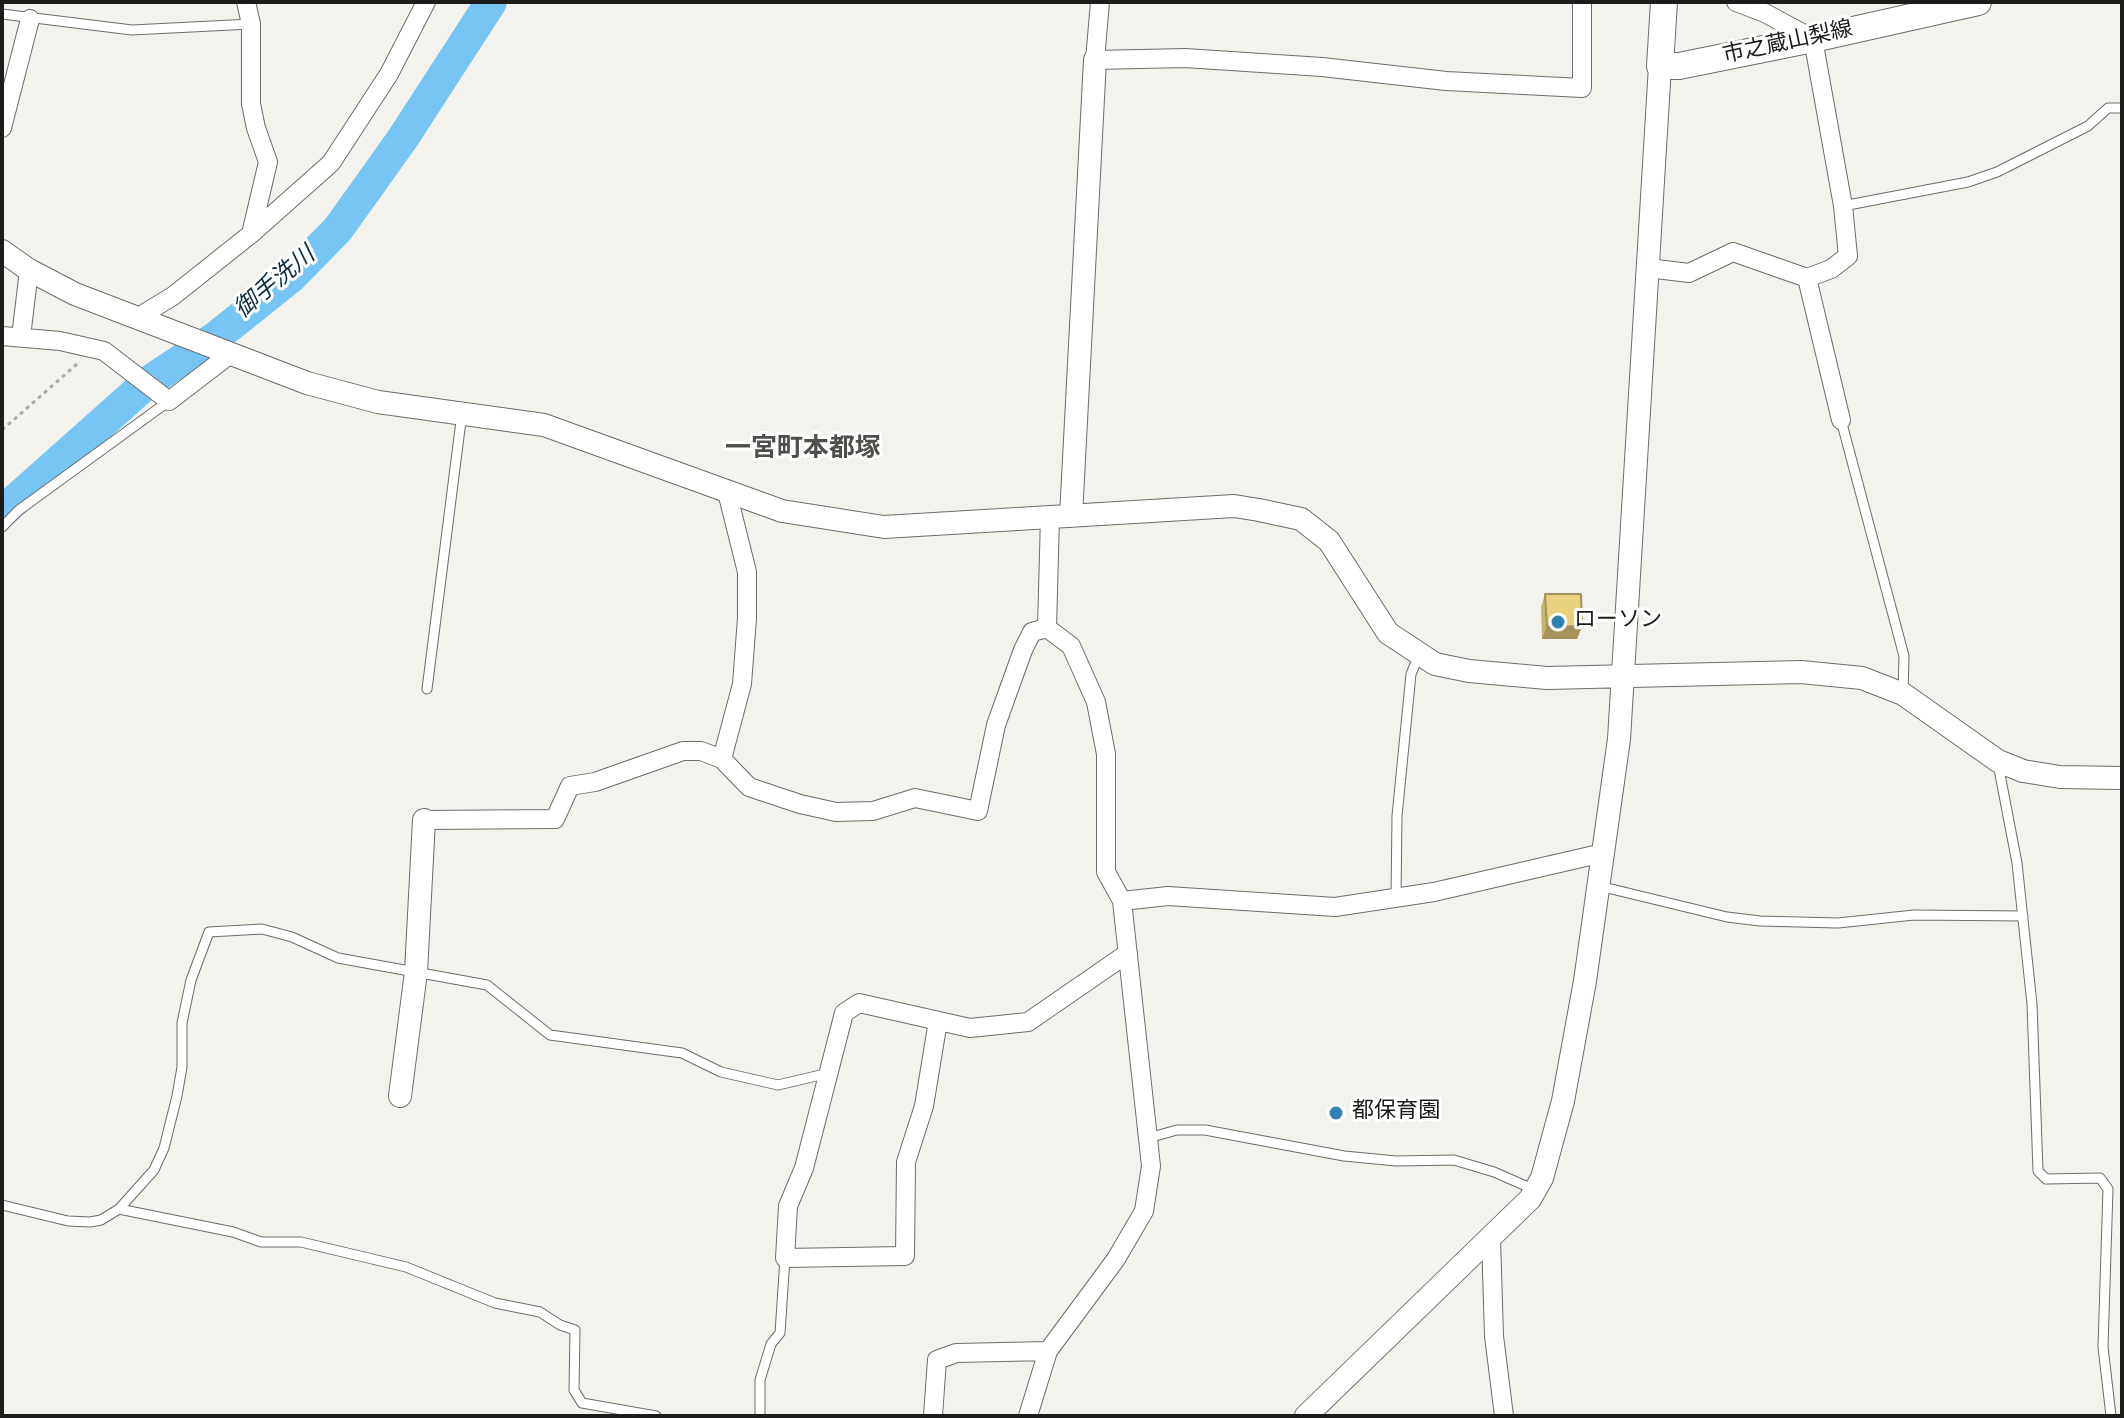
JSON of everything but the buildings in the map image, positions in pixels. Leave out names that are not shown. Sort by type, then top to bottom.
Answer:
[{"type":"main road","points":[[1660,66],[1664,2]]},
{"type":"main road","name":"市之蔵山梨線","points":[[1660,66],[1679,66],[1978,2]]},
{"type":"street","points":[[246,2],[251,24],[251,104],[268,162],[251,234]]},
{"type":"street","points":[[137,318],[173,296],[251,234],[331,163],[389,74],[426,2]]},
{"type":"street","points":[[1047,628],[1060,516],[1100,2]]},
{"type":"street","points":[[1095,60],[1185,58],[1322,67],[1446,81],[1582,88],[1582,2]]},
{"type":"street","points":[[1648,268],[1689,273],[1733,252],[1807,278],[1831,269],[1848,256],[1843,206],[1813,39],[1765,13],[1736,2]]},
{"type":"street","points":[[2,128],[30,19]]},
{"type":"street","points":[[1306,1416],[1530,1199],[1542,1178],[1563,1101],[1585,981],[1619,739],[1660,66]]},
{"type":"street","points":[[2,251],[29,270],[75,294],[307,383],[378,402],[544,425],[782,511],[884,527],[1234,506],[1301,519],[1329,541],[1388,633],[1435,664],[1469,671],[1547,678],[1801,672],[1862,678],[1903,694],[1998,761],[2023,771],[2060,777],[2122,778]]},
{"type":"street","points":[[29,270],[11,337],[60,341],[99,350],[164,398],[229,355]]},
{"type":"street","points":[[1807,278],[1841,420]]},
{"type":"street","points":[[722,759],[742,684],[747,618],[747,572],[727,492]]},
{"type":"street","points":[[400,1096],[416,972],[424,820],[555,819],[570,786],[595,782],[683,751],[701,751],[722,759],[749,787],[836,812],[873,811],[915,798],[978,811],[996,725],[1023,650],[1032,632],[1047,628]]},
{"type":"street","points":[[1028,1416],[1048,1351],[1116,1259],[1144,1211],[1151,1166],[1122,901],[1106,872],[1106,754],[1096,702],[1071,646],[1047,628]]},
{"type":"street","points":[[1122,901],[1168,896],[1335,907],[1434,892],[1603,853]]},
{"type":"street","points":[[938,1021],[924,1106],[906,1162],[905,1256],[785,1258],[788,1206],[804,1168],[844,1013],[859,1003],[970,1028],[1028,1022],[1128,953]]},
{"type":"street","points":[[1491,1238],[1494,1336],[1504,1416]]},
{"type":"street","points":[[933,1416],[937,1360],[956,1353],[1048,1351]]},
{"type":"lane","points":[[2,14],[132,30],[251,24]]},
{"type":"lane","points":[[1843,206],[1968,182],[1997,172],[2088,126],[2108,108],[2122,108]]},
{"type":"lane","points":[[2,527],[19,510],[164,398]]},
{"type":"lane","points":[[427,689],[462,413]]},
{"type":"lane","points":[[1841,420],[1904,656],[1903,694]]},
{"type":"lane","points":[[1396,897],[1397,816],[1409,690],[1411,674],[1420,654]]},
{"type":"lane","points":[[1998,761],[2017,863],[2032,1004],[2038,1171],[2046,1179],[2100,1178],[2108,1189],[2103,1347],[2111,1416]]},
{"type":"lane","points":[[1599,886],[1727,917],[1760,921],[1838,923],[1914,915],[2023,916]]},
{"type":"lane","points":[[2,1205],[68,1221],[101,1220],[119,1209],[154,1170],[164,1148],[182,1067],[182,1023],[188,994],[209,932],[262,929],[292,937],[338,958],[487,985],[550,1035],[682,1053],[721,1072],[778,1085],[829,1073]]},
{"type":"lane","points":[[1148,1138],[1177,1130],[1205,1130],[1344,1156],[1396,1161],[1454,1160],[1494,1172],[1535,1190]]},
{"type":"lane","points":[[119,1209],[233,1232],[261,1242],[301,1242],[406,1267],[495,1303],[540,1312],[560,1325],[575,1330],[574,1390],[582,1403],[656,1416]]},
{"type":"lane","points":[[760,1416],[760,1380],[771,1344],[780,1333],[785,1258]]},
{"type":"path","points":[[2,430],[99,350]]},
{"type":"waterway","name":"御手洗川","points":[[2,512],[148,382],[216,337],[291,277],[338,229],[403,138],[491,2]]},
{"type":"place","name":"ローソン","points":[[1558,622]]},
{"type":"place","name":"都保育園","points":[[1336,1113]]},
{"type":"district","name":"一宮町本都塚","points":[[803,451]]}]
